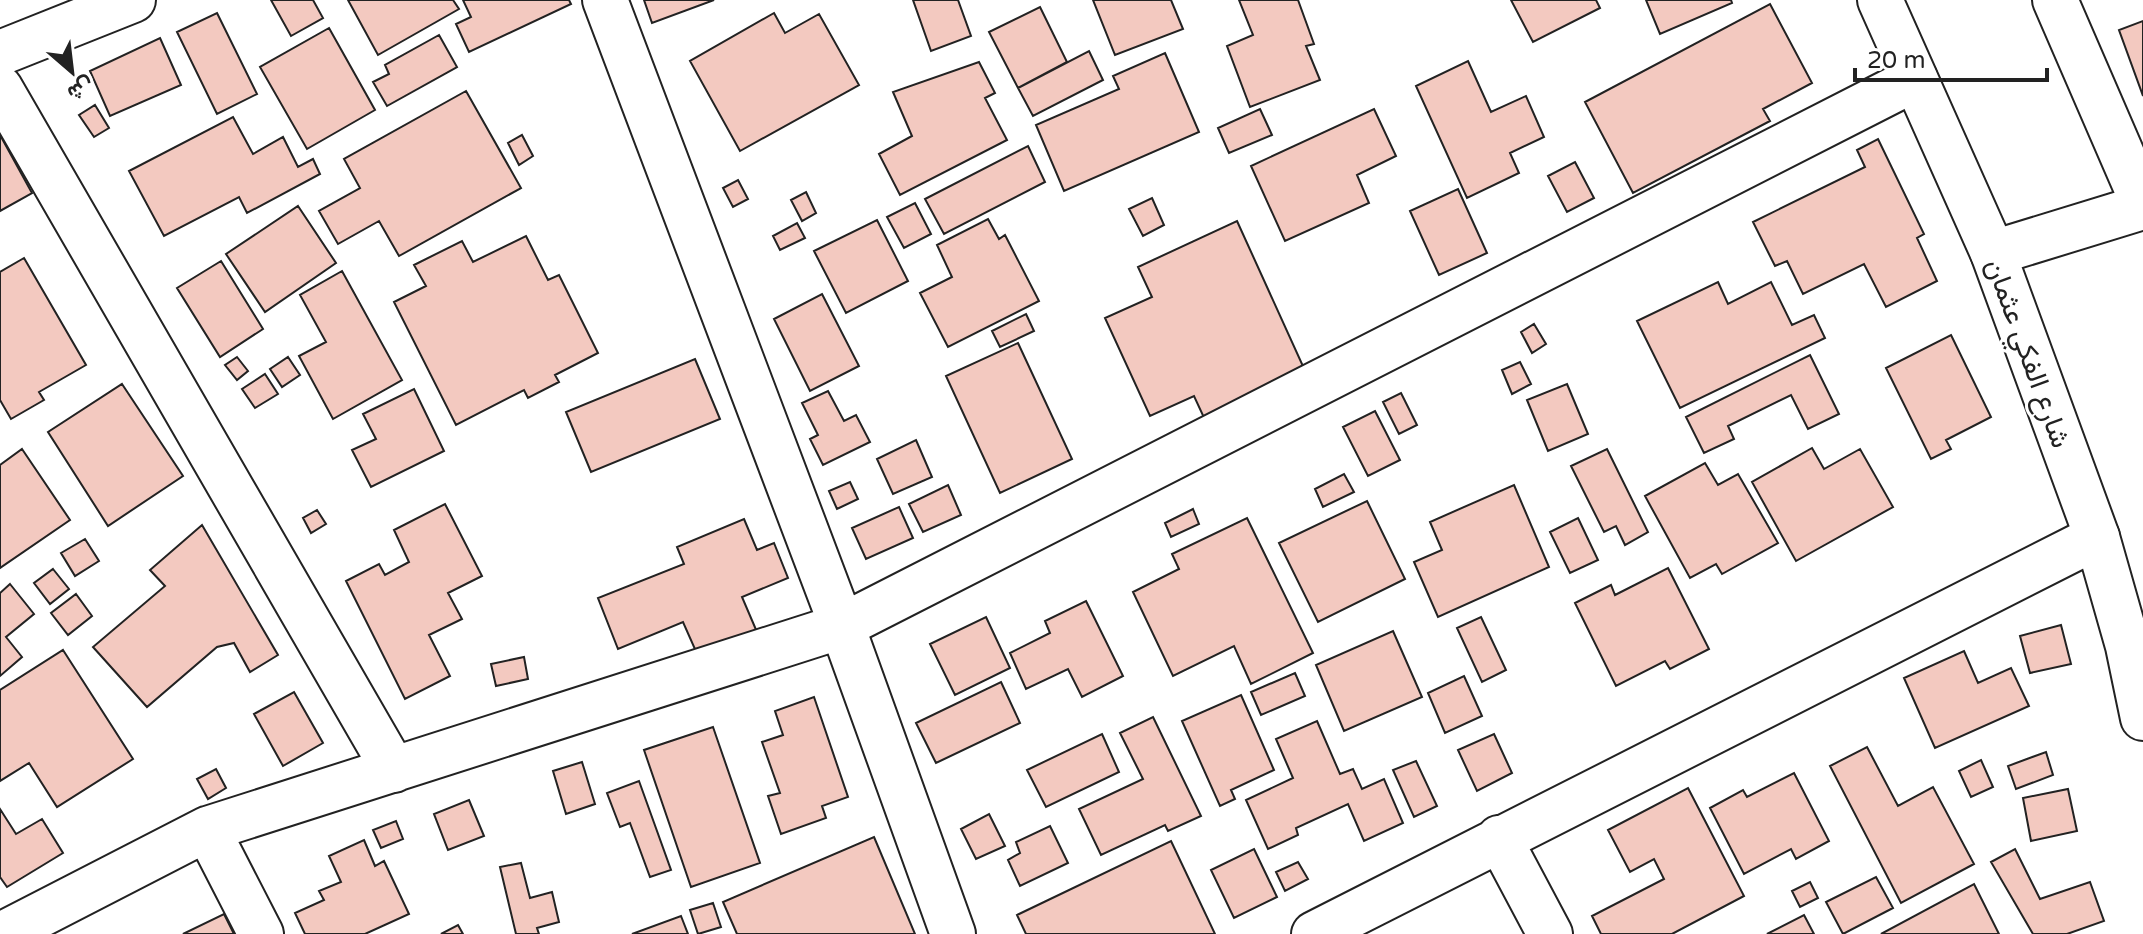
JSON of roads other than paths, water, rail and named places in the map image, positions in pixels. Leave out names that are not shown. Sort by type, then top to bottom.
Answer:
[{"type":"street","points":[[0,53],[133,0]]},
{"type":"street","points":[[605,0],[842,626],[953,934]]},
{"type":"street","name":"شارع الفكي عثمان","points":[[1880,0],[1993,253],[2097,537],[2128,646],[2143,718]]},
{"type":"street","points":[[1993,253],[2143,205],[2055,0]]},
{"type":"street","points":[[3,934],[207,829],[842,626],[1915,79]]},
{"type":"street","points":[[0,88],[394,770]]},
{"type":"street","points":[[1314,934],[2097,537]]},
{"type":"street","points":[[207,829],[261,934]]},
{"type":"street","points":[[1499,838],[1550,934]]}]
